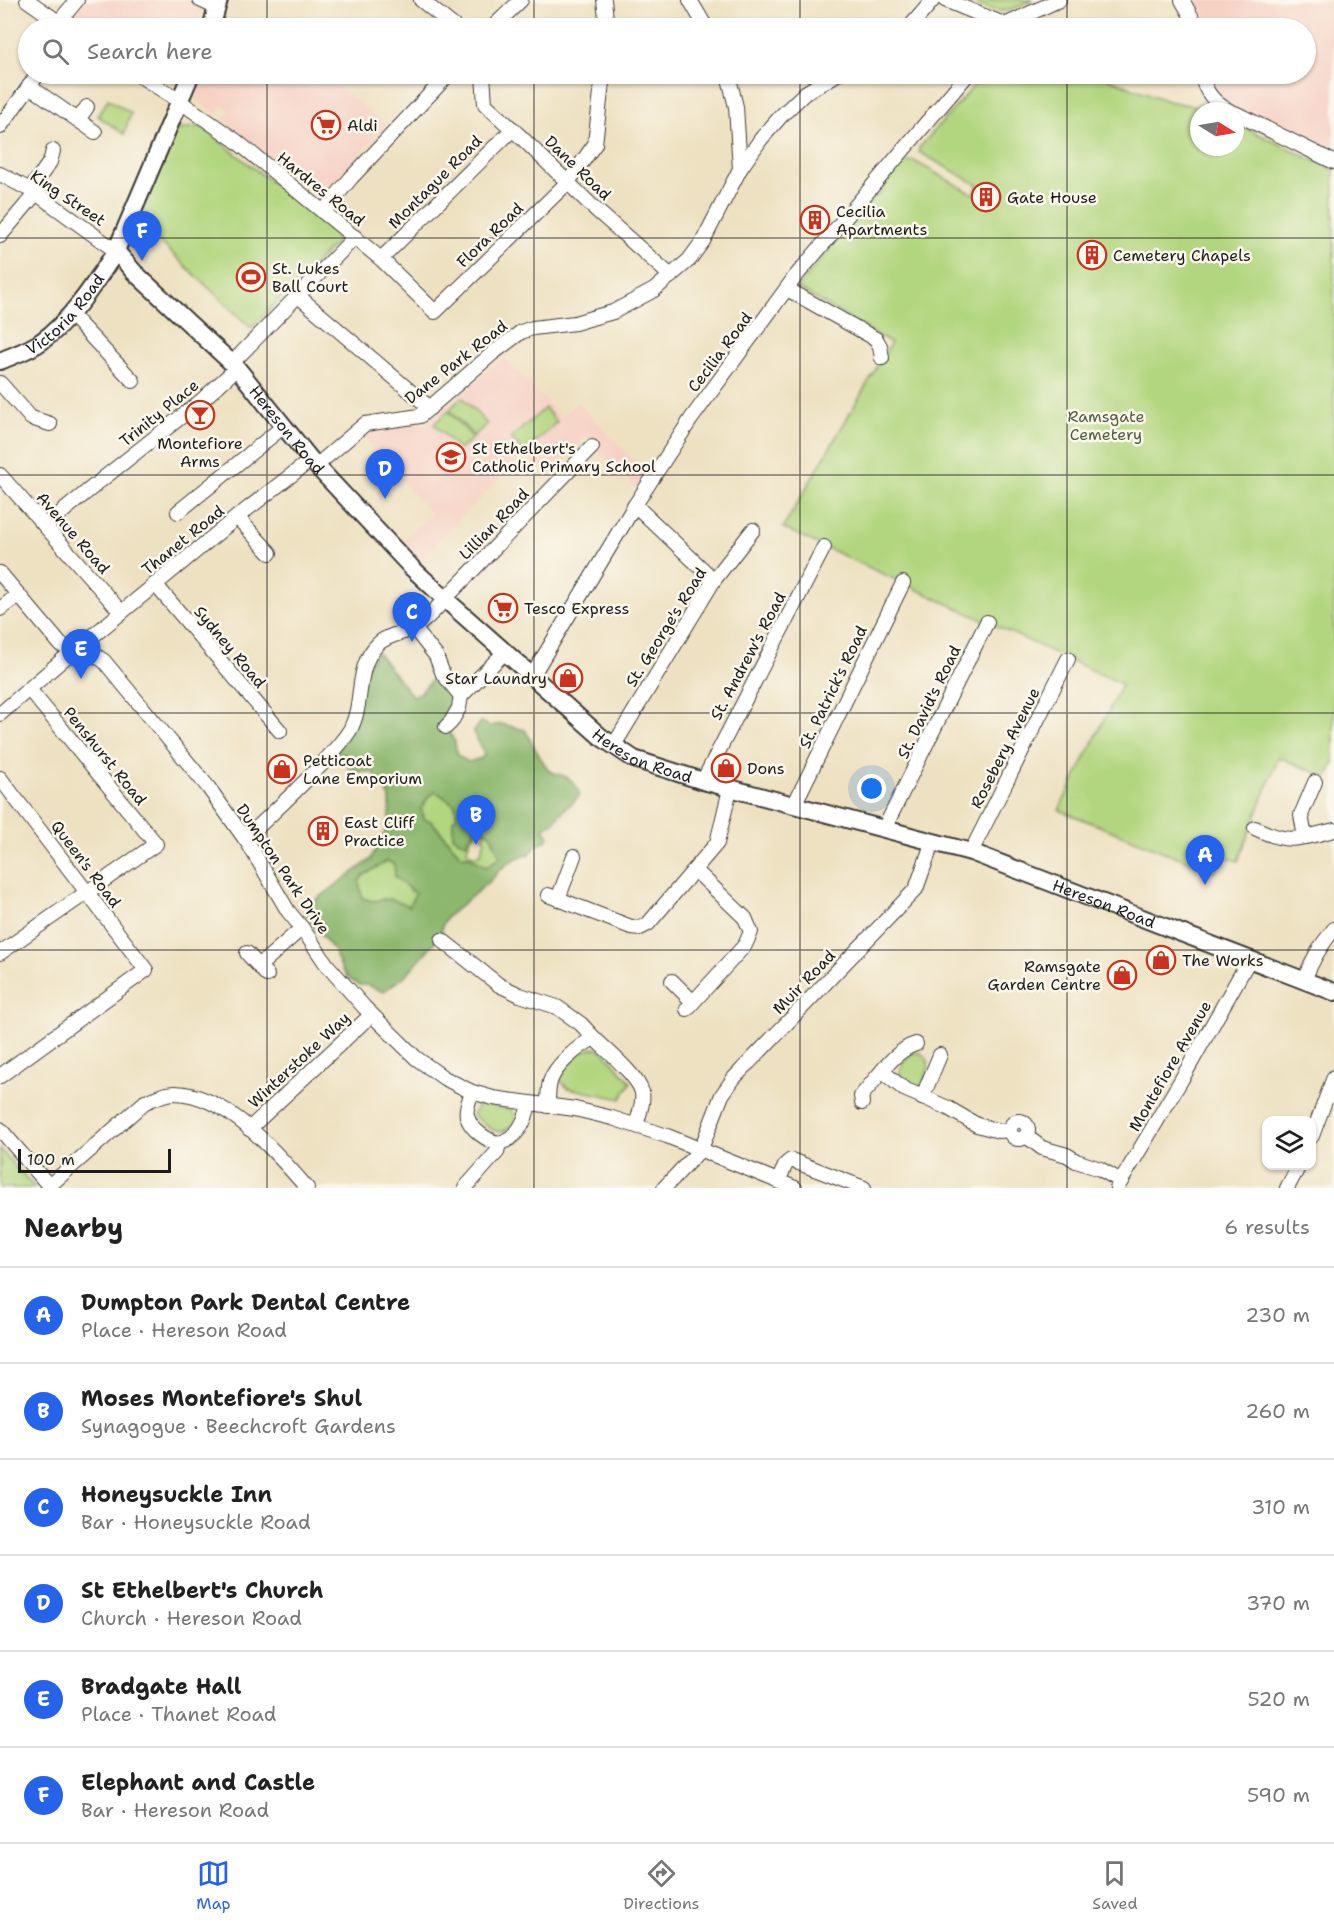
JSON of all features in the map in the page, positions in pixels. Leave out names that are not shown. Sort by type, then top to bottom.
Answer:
[{"type":"main road","name":"Victoria Road","points":[[0,361],[42,342],[70,314],[116,251],[186,84]]},
{"type":"main road","name":"Hereson Road","points":[[116,251],[134,272],[235,366],[314,463],[412,568],[601,737],[634,759],[730,789],[971,852],[1334,992]]},
{"type":"street","points":[[27,0],[51,18]]},
{"type":"street","points":[[67,18],[77,0]]},
{"type":"street","points":[[200,0],[218,4]]},
{"type":"street","points":[[420,0],[443,18]]},
{"type":"street","points":[[502,18],[521,0]]},
{"type":"street","points":[[604,0],[606,18]]},
{"type":"street","points":[[690,0],[700,18]]},
{"type":"street","points":[[918,18],[933,0]]},
{"type":"street","points":[[945,0],[984,18]]},
{"type":"street","points":[[1020,18],[1059,0]]},
{"type":"street","points":[[1182,0],[1192,18]]},
{"type":"street","name":"Hardres Road","points":[[152,84],[235,140],[381,259],[435,312]]},
{"type":"street","points":[[323,212],[351,178],[440,84]]},
{"type":"street","name":"Dane Road","points":[[483,84],[484,104],[671,276]]},
{"type":"street","name":"Flora Road","points":[[435,312],[568,182],[596,144],[602,84]]},
{"type":"street","points":[[730,84],[736,107],[740,169]]},
{"type":"street","name":"Dane Park Road","points":[[314,463],[365,424],[420,416],[521,332],[533,328],[575,323],[613,312],[654,290],[689,260],[703,241],[740,169],[761,139],[805,93],[820,84]]},
{"type":"street","name":"Cecilia Road","points":[[532,676],[635,505],[691,419],[787,289],[960,84]]},
{"type":"street","points":[[1203,84],[1217,102]]},
{"type":"street","points":[[0,128],[29,86],[95,132]]},
{"type":"street","points":[[78,120],[87,107]]},
{"type":"street","points":[[1244,117],[1334,162]]},
{"type":"street","name":"Montague Road","points":[[381,259],[513,129]]},
{"type":"street","points":[[0,236],[33,192],[50,162],[53,151]]},
{"type":"street","name":"King Street","points":[[0,174],[33,192],[116,251]]},
{"type":"street","name":"Trinity Place","points":[[45,526],[201,401],[297,295],[355,237]]},
{"type":"street","points":[[787,289],[876,339],[882,358]]},
{"type":"street","points":[[297,295],[430,408]]},
{"type":"street","points":[[70,314],[134,381]]},
{"type":"street","points":[[0,382],[31,418],[51,424]]},
{"type":"street","points":[[178,512],[284,426]]},
{"type":"street","name":"Lillian Road","points":[[245,839],[294,794],[341,743],[351,728],[357,711],[365,662],[378,643],[414,628],[434,613],[592,447]]},
{"type":"street","name":"Thanet Road","points":[[0,714],[237,517],[314,463]]},
{"type":"street","name":"Avenue Road","points":[[0,475],[121,612]]},
{"type":"street","points":[[635,505],[714,580]]},
{"type":"street","points":[[237,517],[271,552]]},
{"type":"street","name":"St. George's Road","points":[[614,745],[714,580],[753,530]]},
{"type":"street","name":"St. Andrew's Road","points":[[703,781],[824,547]]},
{"type":"street","name":"Dumpton Park Drive","points":[[0,573],[61,645],[93,654],[104,661],[208,787],[245,839],[288,911],[327,965],[371,1015],[416,1058],[444,1078],[472,1092],[494,1098],[593,1113],[636,1125],[795,1188]]},
{"type":"street","name":"St. Patrick's Road","points":[[794,805],[903,583]]},
{"type":"street","name":"Sydney Road","points":[[155,584],[280,731]]},
{"type":"street","points":[[0,609],[18,595]]},
{"type":"street","name":"St. David's Road","points":[[884,829],[987,622]]},
{"type":"street","points":[[414,628],[436,656],[443,674],[461,696]]},
{"type":"street","points":[[446,727],[452,722],[459,708],[461,696],[506,651]]},
{"type":"street","name":"Rosebery Avenue","points":[[971,852],[1068,659]]},
{"type":"street","name":"Penshurst Road","points":[[30,689],[156,844],[87,892]]},
{"type":"street","name":"Queen's Road","points":[[0,778],[146,970],[0,1076]]},
{"type":"street","points":[[1305,837],[1301,815],[1315,782]]},
{"type":"street","points":[[574,856],[553,897],[631,927],[640,928],[648,924],[717,843],[730,789]]},
{"type":"street","points":[[1255,828],[1282,839],[1305,837],[1334,830]]},
{"type":"street","name":"Muir Road","points":[[701,1149],[722,1095],[734,1078],[916,889],[933,841]]},
{"type":"street","points":[[672,981],[690,1005],[745,945],[751,932],[745,918],[694,870]]},
{"type":"street","points":[[0,953],[87,892]]},
{"type":"street","points":[[247,953],[263,971],[302,928]]},
{"type":"street","points":[[1304,981],[1320,946],[1334,929]]},
{"type":"street","points":[[442,940],[499,985],[520,995],[557,1007],[581,1024],[634,1078],[641,1090],[642,1102],[636,1125]]},
{"type":"street","name":"Montefiore Avenue","points":[[1119,1185],[1249,960]]},
{"type":"street","name":"Winterstoke Way","points":[[249,1129],[371,1015]]},
{"type":"street","points":[[548,1106],[550,1081],[556,1070],[581,1045],[594,1038]]},
{"type":"street","points":[[862,1103],[861,1096],[899,1053],[908,1046],[916,1044]]},
{"type":"street","points":[[922,1098],[940,1055]]},
{"type":"street","points":[[883,1072],[904,1089],[948,1108],[977,1125],[999,1131],[1010,1130],[1012,1124],[1021,1122],[1027,1128],[1026,1136],[1042,1148],[1067,1155],[1076,1161],[1100,1169],[1119,1185]]},
{"type":"street","points":[[1316,1123],[1334,1077]]},
{"type":"street","points":[[472,1092],[467,1117],[487,1139],[499,1143],[507,1140],[519,1130],[525,1120],[529,1103]]},
{"type":"street","points":[[0,1129],[50,1187],[144,1102],[163,1094],[174,1093],[201,1098],[225,1110],[249,1129],[285,1162],[307,1188]]},
{"type":"street","points":[[465,1188],[497,1152],[499,1143]]},
{"type":"street","points":[[664,1188],[701,1149]]},
{"type":"street","points":[[778,1181],[786,1164],[791,1160],[864,1188]]},
{"type":"street","points":[[1287,1188],[1297,1170]]},
{"type":"shaded area","points":[[87,0],[193,0],[204,9],[201,18],[75,18],[75,12]]},
{"type":"shaded area","points":[[1189,0],[1334,0],[1334,155],[1244,111],[1244,102],[1228,102],[1219,96],[1212,84],[1316,84],[1316,18],[1196,18]]},
{"type":"shaded area","points":[[197,84],[335,84],[387,125],[332,185],[307,188],[223,120],[230,111],[223,105],[217,116],[195,99]]},
{"type":"shaded area","name":"St Ethelbert's Catholic Primary School","points":[[504,357],[561,417],[578,402],[648,474],[637,489],[586,438],[549,478],[524,454],[419,561],[399,542],[431,514],[361,434],[369,430],[426,423]]},
{"type":"green space","points":[[965,0],[1033,0],[1013,9],[999,11]]},
{"type":"green space","name":"Ramsgate Cemetery","points":[[975,84],[1123,84],[1168,101],[1190,105],[1190,156],[1244,156],[1244,127],[1334,170],[1334,763],[1327,778],[1279,757],[1238,861],[1222,856],[1215,872],[1059,810],[1122,684],[783,528],[891,343],[797,288],[844,232],[848,231],[850,225],[873,198],[880,194],[889,176],[906,163],[914,161],[973,194],[978,185],[919,152],[919,148]]},
{"type":"green space","points":[[108,99],[131,113],[124,134],[98,116]]},
{"type":"green space","points":[[201,126],[335,233],[337,239],[335,244],[251,328],[138,221],[176,130]]},
{"type":"green space","points":[[462,397],[487,424],[474,436],[449,410]]},
{"type":"green space","points":[[545,408],[557,422],[524,453],[511,438]]},
{"type":"green space","points":[[448,411],[473,438],[459,450],[434,424]]},
{"type":"green space","points":[[377,652],[412,696],[420,693],[434,677],[440,679],[453,709],[449,732],[455,742],[457,755],[468,762],[482,758],[484,754],[473,732],[481,722],[489,726],[502,724],[525,730],[548,769],[571,780],[580,795],[554,823],[544,828],[549,836],[546,841],[536,846],[530,854],[515,859],[501,869],[447,917],[442,926],[442,934],[406,975],[383,992],[350,980],[342,970],[333,949],[310,922],[305,908],[370,860],[389,825],[390,797],[385,789],[378,786],[374,772],[357,772],[348,767],[349,756],[334,755],[350,714],[349,707],[355,688],[354,676],[359,676]],"holes":[[[435,791],[455,805],[457,816],[453,820],[453,835],[458,840],[467,843],[468,838],[474,832],[474,821],[491,835],[500,857],[486,867],[469,856],[461,856],[431,821],[424,819],[421,809]],[[387,861],[394,864],[395,877],[415,894],[409,906],[391,899],[372,901],[362,898],[359,881],[364,875]]]},
{"type":"green space","points":[[435,791],[455,805],[457,816],[453,820],[453,835],[468,838],[474,829],[473,821],[491,835],[500,857],[486,867],[469,856],[461,856],[437,827],[424,819],[421,808]],"holes":[[[477,829],[485,832],[480,854],[476,856],[468,853],[467,849]]]},
{"type":"green space","points":[[387,861],[394,864],[405,885],[415,894],[409,906],[383,899],[372,901],[362,898],[359,881],[364,875]]},
{"type":"green space","points":[[595,1048],[603,1051],[631,1082],[621,1099],[568,1088],[557,1078],[578,1055]]},
{"type":"green space","points":[[913,1053],[921,1053],[929,1065],[920,1089],[900,1080],[902,1064]]},
{"type":"green space","points":[[479,1103],[512,1110],[517,1119],[506,1130],[495,1131],[473,1115]]},
{"type":"green space","points":[[0,1149],[35,1188],[0,1188]]},
{"type":"place","name":"Aldi","points":[[326,125]]},
{"type":"place","name":"Gate House","points":[[986,197]]},
{"type":"place","name":"Cecilia Apartments","points":[[815,220]]},
{"type":"place","name":"Cemetery Chapels","points":[[1092,255]]},
{"type":"place","name":"Elephant and Castle","points":[[142,261]]},
{"type":"place","name":"St. Lukes Ball Court","points":[[251,277]]},
{"type":"place","name":"Montefiore Arms","points":[[200,415]]},
{"type":"place","name":"St Ethelbert's Catholic Primary School","points":[[451,457]]},
{"type":"place","name":"St Ethelbert's Church","points":[[385,499]]},
{"type":"place","name":"Tesco Express","points":[[503,608]]},
{"type":"place","name":"Honeysuckle Inn","points":[[412,642]]},
{"type":"place","name":"Star Laundry","points":[[568,678]]},
{"type":"place","name":"Bradgate Hall","points":[[81,679]]},
{"type":"place","name":"Dons","points":[[726,768]]},
{"type":"place","name":"Petticoat Lane Emporium","points":[[282,769]]},
{"type":"place","name":"East Cliff Practice","points":[[323,831]]},
{"type":"place","name":"Moses Montefiore's Shul","points":[[476,845]]},
{"type":"place","name":"Dumpton Park Dental Centre","points":[[1205,885]]},
{"type":"place","name":"The Works","points":[[1161,960]]},
{"type":"place","name":"Ramsgate Garden Centre","points":[[1122,975]]}]
